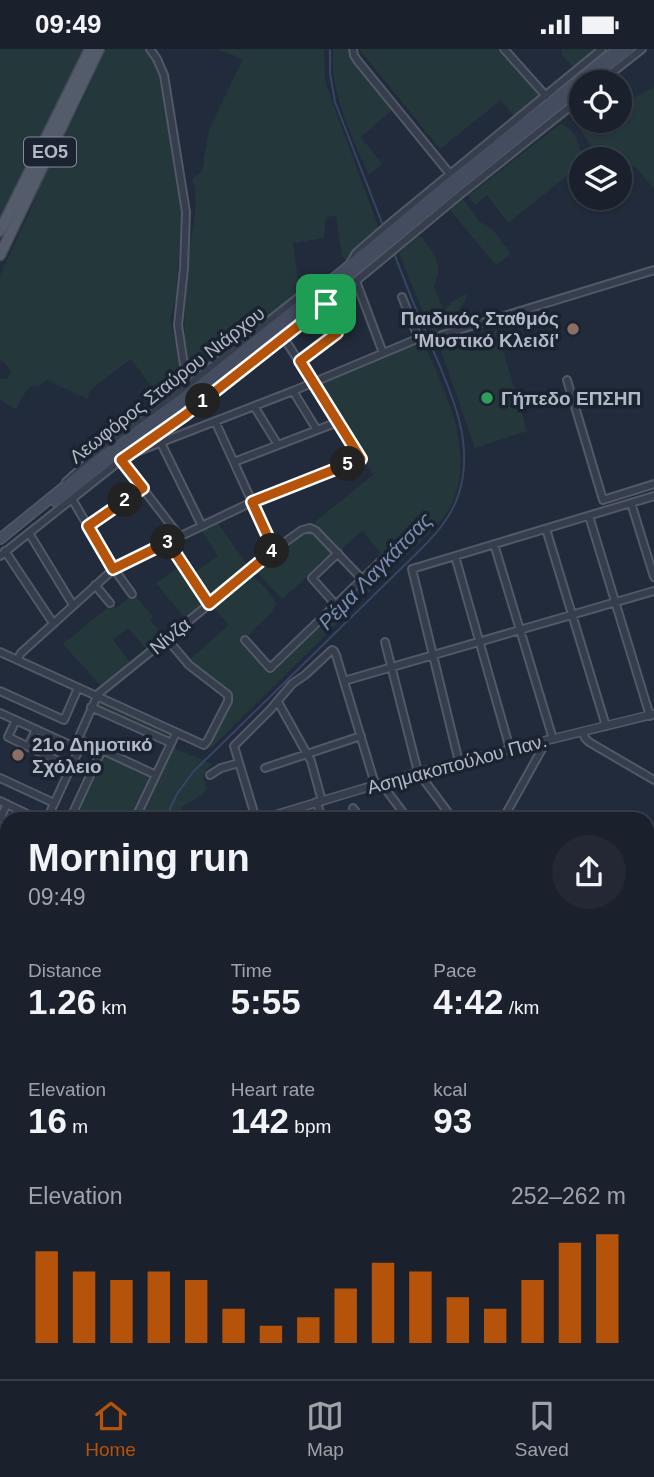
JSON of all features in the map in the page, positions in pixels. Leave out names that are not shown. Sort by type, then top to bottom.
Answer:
[{"type":"main road","name":"ΕΟ5","points":[[0,231],[90,49]]},
{"type":"main road","name":"ΕΟ5","points":[[0,255],[99,49]]},
{"type":"main road","name":"Λεωφόρος Σταύρου Νιάρχου","points":[[0,539],[130,436],[191,392],[618,49]]},
{"type":"main road","points":[[602,70],[629,49]]},
{"type":"main road","name":"Λεωφόρος Σταύρου Νιάρχου","points":[[2,551],[116,454],[281,334],[569,96]]},
{"type":"street","points":[[150,49],[164,75],[186,212],[178,325],[187,386]]},
{"type":"street","points":[[353,49],[357,60],[450,174]]},
{"type":"street","points":[[504,49],[546,96]]},
{"type":"street","points":[[348,267],[356,253],[602,49]]},
{"type":"street","points":[[615,70],[642,49]]},
{"type":"street","points":[[53,623],[2,551],[185,415],[281,334],[356,281],[569,108]]},
{"type":"street","points":[[442,335],[654,270]]},
{"type":"street","points":[[56,495],[71,476],[97,454],[315,285],[333,279]]},
{"type":"street","points":[[356,281],[383,353]]},
{"type":"street","points":[[133,452],[293,391],[417,339],[402,297]]},
{"type":"street","points":[[300,361],[337,333],[334,316],[326,304]]},
{"type":"street","points":[[17,660],[20,653],[113,569],[252,502],[361,459],[281,334]]},
{"type":"street","points":[[567,380],[603,500],[654,484]]},
{"type":"street","points":[[293,391],[317,430]]},
{"type":"street","points":[[254,406],[278,445]]},
{"type":"street","points":[[215,421],[274,550]]},
{"type":"street","points":[[234,462],[338,422]]},
{"type":"street","points":[[161,443],[202,526]]},
{"type":"street","points":[[121,460],[180,537]]},
{"type":"street","points":[[88,526],[143,488]]},
{"type":"street","points":[[459,762],[412,569],[654,496]]},
{"type":"street","points":[[72,499],[113,569],[132,594]]},
{"type":"street","points":[[631,503],[654,577]]},
{"type":"street","points":[[589,516],[652,715]]},
{"type":"street","name":"Νίνζα","points":[[96,696],[274,550],[304,529],[310,527],[338,553]]},
{"type":"street","points":[[546,529],[606,726]]},
{"type":"street","points":[[29,533],[73,605]]},
{"type":"street","points":[[168,542],[209,604]]},
{"type":"street","points":[[494,544],[550,740],[507,812]]},
{"type":"street","points":[[335,604],[312,578],[338,553],[362,579]]},
{"type":"street","points":[[455,556],[510,749]]},
{"type":"street","points":[[245,640],[270,669],[384,558]]},
{"type":"street","points":[[95,585],[110,603]]},
{"type":"street","points":[[344,681],[654,591]]},
{"type":"street","points":[[0,652],[203,745],[228,701],[228,695],[189,665],[167,639]]},
{"type":"street","points":[[385,642],[418,772],[448,812]]},
{"type":"street","points":[[254,812],[233,746],[278,702],[292,684],[332,650],[335,652],[379,783],[403,812]]},
{"type":"street","points":[[0,691],[64,720],[78,688]]},
{"type":"street","points":[[96,696],[78,739],[156,775]]},
{"type":"street","points":[[278,702],[313,767],[321,812]]},
{"type":"street","points":[[91,707],[171,743]]},
{"type":"street","points":[[0,713],[79,749]]},
{"type":"street","name":"Ασημακοπούλου Παν.","points":[[284,812],[418,772],[652,715]]},
{"type":"street","points":[[16,720],[8,737],[71,767]]},
{"type":"street","points":[[29,747],[36,729]]},
{"type":"street","points":[[583,732],[589,742],[654,780]]},
{"type":"street","points":[[138,812],[176,733]]},
{"type":"street","points":[[265,768],[361,736]]},
{"type":"street","points":[[50,812],[83,741]]},
{"type":"street","points":[[73,812],[102,750]]},
{"type":"street","points":[[210,775],[220,768],[239,763]]},
{"type":"street","points":[[0,778],[54,803]]},
{"type":"street","points":[[3,803],[22,812]]},
{"type":"street","points":[[353,808],[356,812]]},
{"type":"green space","points":[[0,49],[83,49],[0,220]]},
{"type":"green space","points":[[106,49],[148,49],[160,75],[182,210],[176,297],[170,321],[182,388],[163,402],[131,359],[91,389],[87,399],[47,380],[38,386],[30,386],[16,409],[0,400],[0,379],[8,378],[11,372],[0,359],[0,275],[47,168]]},
{"type":"green space","points":[[216,49],[324,49],[325,81],[379,229],[346,261],[342,256],[336,216],[326,217],[324,238],[293,243],[300,294],[190,379],[185,348],[185,317],[189,254],[196,207],[192,179],[202,172],[209,130],[243,59]]},
{"type":"green space","points":[[333,49],[347,49],[394,108],[361,137],[382,164],[369,175],[338,98]]},
{"type":"green space","points":[[359,49],[501,49],[540,92],[540,100],[516,119],[501,100],[440,149]]},
{"type":"green space","points":[[562,49],[597,49],[574,68],[562,55]]},
{"type":"green space","points":[[654,87],[654,189],[635,166],[632,168],[632,147],[592,147],[583,133],[632,133],[632,99]]},
{"type":"green space","points":[[560,124],[569,129],[569,133],[576,138],[579,147],[569,147],[569,174],[508,223],[487,195],[475,205],[468,196]]},
{"type":"green space","points":[[463,199],[480,222],[492,229],[510,252],[496,265],[450,210]]},
{"type":"green space","points":[[417,237],[422,237],[434,254],[438,271],[434,286],[444,311],[453,301],[466,294],[467,296],[459,310],[438,328],[440,335],[433,337],[399,253]]},
{"type":"green space","name":"Γήπεδο ΕΠΣΗΠ","points":[[497,330],[527,431],[475,448],[440,348]]},
{"type":"green space","points":[[423,341],[448,400],[459,441],[459,483],[452,503],[430,533],[210,749],[208,746],[230,700],[229,692],[188,661],[229,625],[211,605],[249,575],[265,587],[276,604],[272,612],[241,642],[270,671],[387,560],[362,531],[340,550],[313,526],[373,475],[323,394],[320,384]]},
{"type":"green space","points":[[217,522],[250,569],[186,620],[156,583],[180,567],[188,577],[218,556],[201,530]]},
{"type":"green space","points":[[312,530],[334,553],[282,599],[256,571],[305,531]]},
{"type":"green space","points":[[134,594],[153,617],[150,620],[164,637],[147,650],[128,628],[113,640],[131,663],[101,686],[63,644],[112,604],[116,608]]},
{"type":"green space","points":[[99,699],[153,724],[167,733],[169,738],[96,707]]},
{"type":"green space","points":[[174,748],[212,764],[204,775],[207,788],[202,795],[182,807],[181,812],[144,812]]},
{"type":"green space","points":[[106,755],[150,776],[133,812],[78,812]]},
{"type":"waterway","name":"Ρέμα Λαγκάτσας","points":[[330,49],[330,73],[335,102],[382,223]]},
{"type":"waterway","name":"Ρέμα Λαγκάτσας","points":[[168,812],[193,772],[426,544],[443,524],[456,501],[463,473],[462,433],[444,375],[394,253]]},
{"type":"place","name":"Παιδικός Σταθμός 'Μυστικό Κλειδί'","points":[[573,329]]},
{"type":"place","name":"Γήπεδο ΕΠΣΗΠ","points":[[487,398]]},
{"type":"place","name":"21ο Δημοτικό Σχόλειο","points":[[18,755]]},
{"type":"route","points":[[326,304],[334,316],[337,333],[300,361],[361,459],[252,502],[274,550],[209,604],[168,542],[113,569],[88,526],[143,488],[121,460],[185,415],[326,304]]}]
